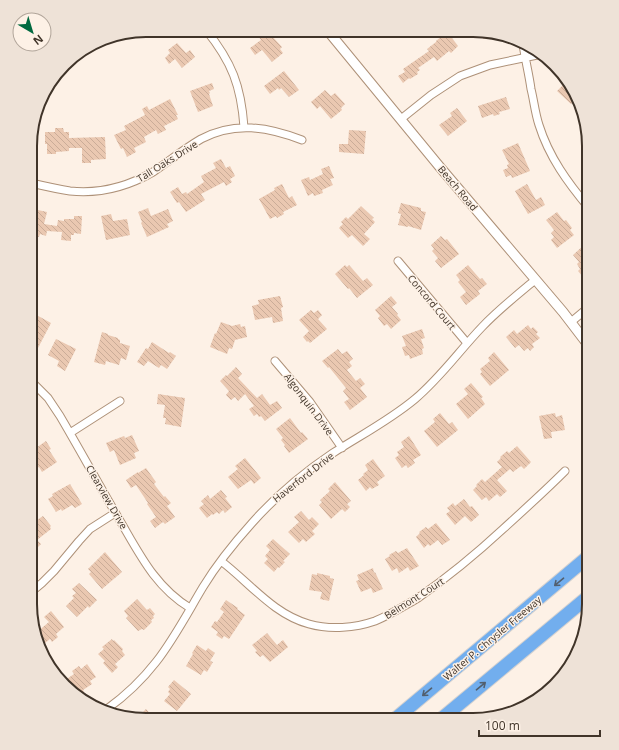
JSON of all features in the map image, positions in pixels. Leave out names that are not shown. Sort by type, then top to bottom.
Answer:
[{"type":"highway","name":"Walter P. Chrysler Freeway","points":[[402,713],[582,562]]},
{"type":"highway","points":[[448,713],[582,602]]},
{"type":"street","points":[[211,37],[232,69],[240,93],[244,127]]},
{"type":"street","name":"Beach Road","points":[[334,37],[439,166],[582,337]]},
{"type":"street","points":[[524,50],[536,114],[543,137],[563,174],[582,198]]},
{"type":"street","points":[[402,119],[431,95],[460,76],[490,65],[535,56]]},
{"type":"street","name":"Tall Oaks Drive","points":[[37,184],[69,191],[82,192],[114,188],[149,175],[202,139],[212,134],[244,127],[276,131],[302,140]]},
{"type":"street","name":"Concord Court","points":[[398,261],[467,343]]},
{"type":"street","name":"Haverford Drive","points":[[110,707],[126,694],[156,662],[221,561],[239,538],[268,506],[317,464],[395,414],[414,400],[445,371],[467,343],[498,311],[535,280]]},
{"type":"street","points":[[571,322],[582,313]]},
{"type":"street","name":"Algonquin Drive","points":[[275,361],[307,398],[342,448]]},
{"type":"street","name":"Clearview Drive","points":[[37,387],[54,407],[70,433],[144,562],[156,579],[173,596],[190,608]]},
{"type":"street","points":[[70,433],[120,401]]},
{"type":"street","name":"Belmont Court","points":[[221,561],[276,608],[290,617],[310,625],[329,628],[352,627],[366,624],[376,621],[398,610],[446,578],[474,555],[554,483],[565,471]]},
{"type":"street","points":[[37,585],[54,571],[78,541],[90,529],[115,513]]},
{"type":"building","points":[[259,37],[273,37],[282,47],[280,49],[283,53],[272,62],[262,50],[255,55],[250,48],[261,40]]},
{"type":"building","points":[[441,37],[453,37],[452,38],[458,46],[451,53],[449,51],[437,61],[434,57],[418,68],[420,70],[417,72],[418,74],[410,79],[409,78],[403,83],[398,76],[405,72],[403,69],[429,51],[427,49]]},
{"type":"building","points":[[177,43],[186,53],[190,50],[195,57],[182,68],[175,59],[169,64],[165,58],[170,53],[168,50]]},
{"type":"building","points":[[284,71],[299,90],[289,97],[281,88],[279,90],[278,88],[270,94],[264,86]]},
{"type":"building","points":[[212,83],[214,89],[209,91],[209,94],[213,106],[198,112],[190,91]]},
{"type":"building","points":[[563,85],[573,102],[571,104],[557,91]]},
{"type":"building","points":[[325,90],[331,96],[335,93],[345,104],[341,108],[342,110],[331,119],[320,106],[317,109],[311,102]]},
{"type":"building","points":[[506,97],[510,109],[499,112],[500,114],[494,116],[493,114],[482,118],[478,106]]},
{"type":"building","points":[[170,99],[178,115],[176,115],[178,119],[164,126],[166,130],[158,134],[156,130],[144,137],[146,142],[134,148],[136,152],[127,157],[114,135],[126,130],[124,126],[145,115],[142,109],[147,106],[149,110]]},
{"type":"building","points":[[457,108],[467,121],[448,136],[439,125],[452,116],[450,113]]},
{"type":"building","points":[[55,128],[63,128],[64,132],[69,132],[69,138],[105,137],[106,159],[91,160],[91,163],[82,163],[82,148],[69,148],[69,151],[56,152],[56,154],[47,154],[45,132],[55,132]]},
{"type":"building","points":[[349,130],[366,131],[364,154],[339,152],[339,144],[348,144]]},
{"type":"building","points":[[518,143],[530,171],[512,178],[511,175],[506,177],[503,170],[508,168],[507,165],[509,164],[502,150]]},
{"type":"building","points":[[221,159],[226,168],[230,166],[235,176],[230,179],[232,182],[226,186],[224,182],[201,194],[205,200],[186,212],[179,202],[177,203],[170,192],[178,187],[182,194],[186,192],[187,194],[204,182],[201,176],[216,168],[213,163]]},
{"type":"building","points":[[329,166],[334,178],[330,179],[333,185],[322,190],[323,193],[314,196],[313,193],[308,196],[301,180],[309,177],[310,180],[323,174],[321,169]]},
{"type":"building","points":[[282,184],[289,198],[292,196],[297,205],[283,212],[284,214],[277,218],[276,216],[270,219],[259,199],[275,190],[274,188]]},
{"type":"building","points":[[527,184],[536,200],[541,197],[545,205],[528,214],[515,191]]},
{"type":"building","points":[[401,203],[421,208],[421,211],[426,212],[421,230],[398,225],[401,214],[398,213]]},
{"type":"building","points":[[361,206],[374,218],[372,219],[375,222],[364,234],[370,239],[363,246],[352,235],[348,238],[339,228],[343,224],[341,222],[346,217],[348,219]]},
{"type":"building","points":[[148,208],[151,216],[168,209],[173,221],[167,224],[169,227],[147,237],[138,212]]},
{"type":"building","points":[[38,210],[47,212],[44,224],[57,226],[58,220],[64,221],[64,219],[74,219],[74,216],[82,216],[81,234],[74,233],[74,235],[71,235],[71,241],[61,240],[62,232],[47,231],[46,236],[40,234],[39,237],[37,236]]},
{"type":"building","points":[[557,212],[572,228],[570,230],[574,235],[557,248],[551,240],[554,237],[551,233],[554,230],[546,220]]},
{"type":"building","points":[[111,214],[113,221],[127,219],[130,235],[106,240],[101,216]]},
{"type":"building","points":[[441,236],[445,240],[447,239],[459,254],[441,268],[435,261],[438,258],[432,251],[434,249],[431,245]]},
{"type":"building","points":[[582,247],[582,276],[578,271],[580,269],[577,264],[579,262],[573,255]]},
{"type":"building","points":[[345,265],[347,267],[349,265],[363,281],[367,278],[373,285],[357,298],[335,274]]},
{"type":"building","points":[[468,265],[480,279],[482,278],[487,284],[478,291],[480,294],[466,305],[460,297],[466,292],[458,282],[460,280],[456,275]]},
{"type":"building","points":[[280,296],[283,307],[281,308],[283,321],[273,323],[272,317],[255,320],[252,306],[259,304],[258,300]]},
{"type":"building","points":[[391,296],[397,303],[392,307],[401,320],[391,329],[387,324],[384,326],[378,318],[380,316],[375,310]]},
{"type":"building","points":[[311,310],[314,313],[318,310],[322,315],[318,319],[327,329],[310,343],[303,337],[309,331],[299,320]]},
{"type":"building","points":[[37,315],[51,323],[37,347]]},
{"type":"building","points":[[221,322],[232,326],[240,324],[241,327],[245,326],[247,337],[235,340],[232,349],[229,348],[227,354],[210,347]]},
{"type":"building","points":[[528,325],[531,329],[533,327],[538,332],[536,334],[540,338],[532,344],[534,347],[530,351],[528,348],[524,351],[519,345],[515,348],[506,337],[514,330],[517,334]]},
{"type":"building","points":[[422,329],[425,338],[421,339],[424,348],[422,349],[423,354],[410,359],[409,355],[405,356],[402,347],[406,346],[402,336]]},
{"type":"building","points":[[102,332],[118,338],[120,343],[130,346],[126,360],[121,358],[119,365],[106,361],[105,365],[94,362]]},
{"type":"building","points":[[56,339],[76,349],[65,371],[57,366],[59,361],[48,355]]},
{"type":"building","points":[[152,342],[176,356],[167,369],[161,365],[159,368],[148,361],[144,366],[137,362]]},
{"type":"building","points":[[338,349],[342,354],[347,351],[353,359],[349,362],[352,366],[347,370],[356,381],[360,378],[365,384],[360,388],[367,397],[350,410],[344,402],[349,399],[343,391],[346,388],[329,367],[328,368],[322,361]]},
{"type":"building","points":[[494,352],[509,370],[490,386],[480,374],[482,372],[480,369],[490,361],[488,358]]},
{"type":"building","points":[[236,367],[242,374],[238,378],[257,398],[262,394],[270,405],[277,401],[282,408],[265,421],[257,414],[254,416],[249,409],[254,406],[245,394],[238,401],[235,397],[231,400],[226,395],[229,391],[220,381]]},
{"type":"building","points":[[471,383],[483,397],[481,398],[485,404],[468,419],[456,404],[468,394],[464,389]]},
{"type":"building","points":[[158,394],[185,398],[181,427],[165,424],[166,418],[163,418],[165,405],[157,404]]},
{"type":"building","points":[[440,413],[449,424],[452,422],[458,430],[437,447],[424,431],[435,422],[433,419]]},
{"type":"building","points":[[555,413],[556,417],[562,415],[565,430],[551,432],[552,438],[544,439],[539,416]]},
{"type":"building","points":[[290,418],[301,433],[302,432],[308,439],[289,453],[281,440],[283,438],[276,429]]},
{"type":"building","points":[[132,435],[139,451],[134,453],[136,458],[120,465],[114,450],[110,452],[106,443],[124,436],[125,438]]},
{"type":"building","points":[[409,436],[421,455],[413,460],[415,463],[408,468],[406,465],[402,468],[395,458],[399,455],[397,452],[404,447],[401,442]]},
{"type":"building","points":[[46,441],[51,449],[49,450],[57,462],[42,472],[39,467],[37,468],[37,447]]},
{"type":"building","points":[[517,446],[531,462],[524,469],[521,466],[513,472],[510,469],[497,480],[507,491],[500,497],[497,494],[489,501],[486,497],[482,500],[473,490],[477,486],[476,485],[482,479],[485,482],[502,467],[497,462],[501,458],[500,457],[507,451],[509,453]]},
{"type":"building","points":[[245,458],[261,478],[254,484],[251,480],[238,489],[228,477],[238,469],[235,466]]},
{"type":"building","points":[[373,459],[385,476],[377,482],[379,485],[372,489],[370,487],[366,491],[358,480],[368,470],[365,465]]},
{"type":"building","points":[[146,468],[156,482],[154,484],[164,497],[165,496],[171,503],[167,506],[175,517],[165,524],[163,522],[155,528],[150,521],[156,517],[147,504],[148,503],[136,485],[131,488],[126,480]]},
{"type":"building","points":[[335,482],[351,501],[347,504],[350,507],[345,512],[342,509],[331,519],[319,505],[322,502],[320,500],[330,491],[328,489]]},
{"type":"building","points":[[70,484],[82,504],[75,508],[72,505],[62,511],[61,509],[56,512],[48,499],[53,496],[52,494]]},
{"type":"building","points":[[221,490],[227,497],[225,498],[232,507],[225,513],[223,510],[219,514],[217,512],[207,518],[199,508],[204,504],[201,501],[208,495],[210,499]]},
{"type":"building","points":[[464,499],[479,515],[471,522],[465,516],[455,525],[446,514],[450,511],[447,508],[453,503],[455,506]]},
{"type":"building","points":[[301,511],[309,520],[312,517],[319,524],[312,531],[315,534],[306,542],[303,539],[299,543],[288,532],[299,522],[294,517]]},
{"type":"building","points":[[43,516],[51,526],[51,529],[37,540],[37,520]]},
{"type":"building","points":[[436,523],[450,540],[442,545],[438,540],[430,546],[428,544],[424,548],[416,537],[420,533],[419,532],[426,527],[428,529]]},
{"type":"building","points":[[273,539],[290,554],[283,561],[285,562],[274,572],[264,563],[268,559],[265,556],[270,550],[266,546]]},
{"type":"building","points":[[37,540],[41,544],[37,548]]},
{"type":"building","points":[[407,548],[419,566],[410,571],[408,567],[399,573],[397,568],[392,571],[385,559],[396,551],[398,553]]},
{"type":"building","points":[[105,552],[122,572],[102,589],[89,574],[91,572],[88,569]]},
{"type":"building","points":[[373,568],[374,573],[375,572],[383,589],[373,593],[371,588],[361,592],[356,581],[359,580],[357,575]]},
{"type":"building","points":[[317,573],[330,576],[330,578],[334,579],[329,601],[320,599],[322,592],[309,590],[312,574],[317,575]]},
{"type":"building","points":[[79,583],[97,600],[89,608],[88,606],[77,617],[66,606],[74,598],[72,596],[76,593],[72,589]]},
{"type":"building","points":[[137,599],[147,610],[150,608],[155,614],[153,616],[154,618],[151,620],[152,622],[144,630],[142,629],[138,631],[126,618],[128,616],[124,611]]},
{"type":"building","points":[[226,600],[245,615],[229,639],[224,636],[222,639],[216,635],[218,632],[211,627],[215,621],[217,622],[224,612],[220,609]]},
{"type":"building","points":[[51,611],[64,627],[56,634],[58,637],[52,642],[50,639],[45,643],[44,641],[40,629],[49,622],[44,617]]},
{"type":"building","points":[[267,633],[277,645],[283,640],[288,647],[270,662],[263,655],[260,657],[255,652],[257,651],[252,645]]},
{"type":"building","points":[[112,639],[123,649],[122,651],[125,655],[115,664],[118,667],[112,673],[103,663],[105,661],[98,654],[104,649],[102,647]]},
{"type":"building","points":[[197,645],[206,651],[208,648],[215,653],[210,661],[213,662],[207,672],[204,670],[201,675],[186,666]]},
{"type":"building","points":[[87,664],[96,677],[90,681],[92,684],[83,690],[83,692],[67,679],[74,674],[72,671],[79,666],[81,669]]},
{"type":"building","points":[[174,680],[191,694],[177,711],[164,701],[170,694],[168,692],[170,689],[168,687]]},
{"type":"building","points":[[146,709],[150,713],[142,713]]}]
